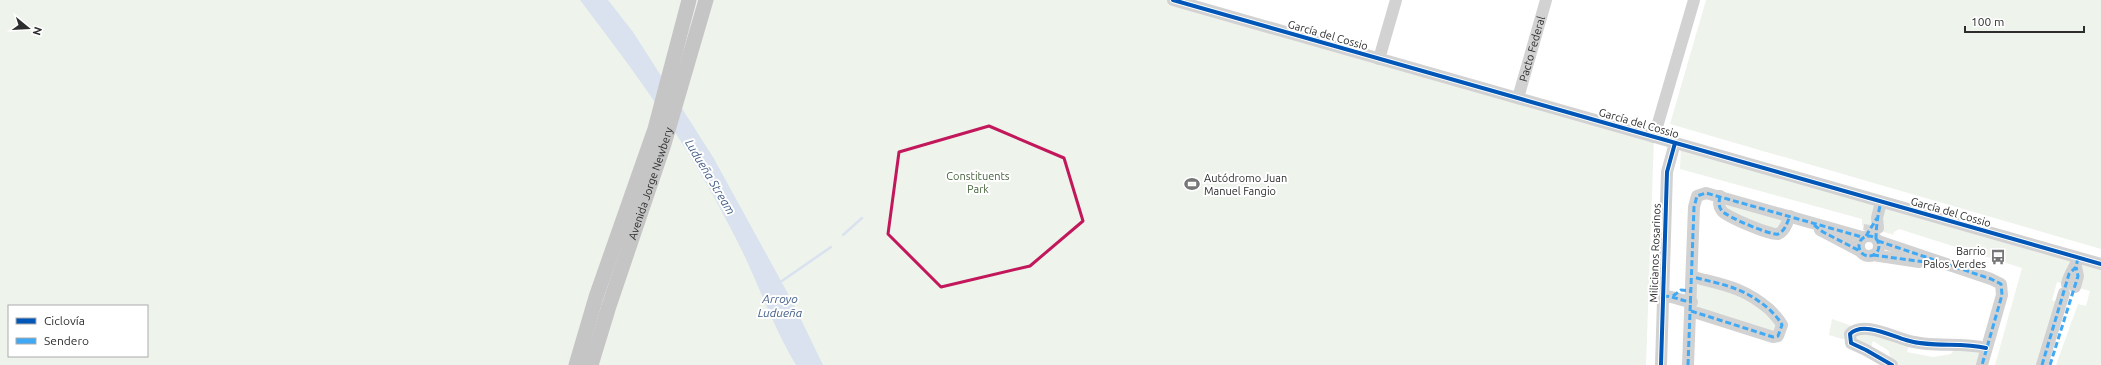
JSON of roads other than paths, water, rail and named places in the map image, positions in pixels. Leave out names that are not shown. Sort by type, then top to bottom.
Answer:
[{"type":"main road","name":"Avenida Jorge Newbery","points":[[576,365],[596,297],[655,129],[673,66],[689,0]]},
{"type":"main road","name":"Avenida Jorge Newbery","points":[[592,365],[609,306],[664,144],[706,0]]},
{"type":"street","name":"García del Cossio","points":[[1173,0],[1206,4],[1378,59],[1881,202],[2077,262],[2101,264]]},
{"type":"street","points":[[1378,59],[1396,0]]},
{"type":"street","name":"Pacto Federal","points":[[1518,98],[1546,0]]},
{"type":"street","points":[[1654,137],[1694,0]]},
{"type":"street","name":"Milicianos Rosarinos","points":[[1660,365],[1668,296],[1667,172],[1675,143]]},
{"type":"street","points":[[1688,365],[1692,301],[1695,201],[1702,193],[1720,196],[1811,222],[1872,232],[1943,264],[1991,279],[2001,284],[2002,295],[1982,365]]},
{"type":"street","points":[[1720,196],[1718,205],[1722,212],[1732,218],[1770,234],[1776,234],[1782,231],[1790,216]]},
{"type":"street","points":[[1860,251],[1858,245],[1872,232],[1881,202]]},
{"type":"street","points":[[1811,222],[1823,232],[1865,255],[1943,264]]},
{"type":"street","points":[[1872,232],[1879,248],[1873,255]]},
{"type":"street","points":[[2050,365],[2068,293],[2070,274],[2077,262]]},
{"type":"street","points":[[1668,296],[1681,290],[1692,301],[1773,338],[1778,336],[1782,325],[1771,311],[1748,293],[1693,277]]},
{"type":"street","points":[[2042,365],[2068,293]]},
{"type":"street","points":[[1892,365],[1851,343],[1850,334],[1854,330],[1860,328],[1874,330],[1922,344],[1958,343],[1986,348]]},
{"type":"water","name":"Arroyo Ludueña","points":[[580,0],[608,0],[633,32],[713,157],[792,301],[823,365],[796,365],[776,326],[738,243],[699,171],[667,120],[616,47]]},
{"type":"waterway","points":[[843,235],[862,218]]},
{"type":"waterway","points":[[779,283],[831,247]]},
{"type":"tunnel","points":[[1869,231],[1870,225]]},
{"type":"place","name":"Autódromo Juan Manuel Fangio","points":[[1192,184]]},
{"type":"place","name":"Barrio Palos Verdes","points":[[1998,257]]},
{"type":"park label","name":"Constituents Park","points":[[978,182]]},
{"type":"water label","name":"Ludueña Stream","points":[[710,177]]}]
